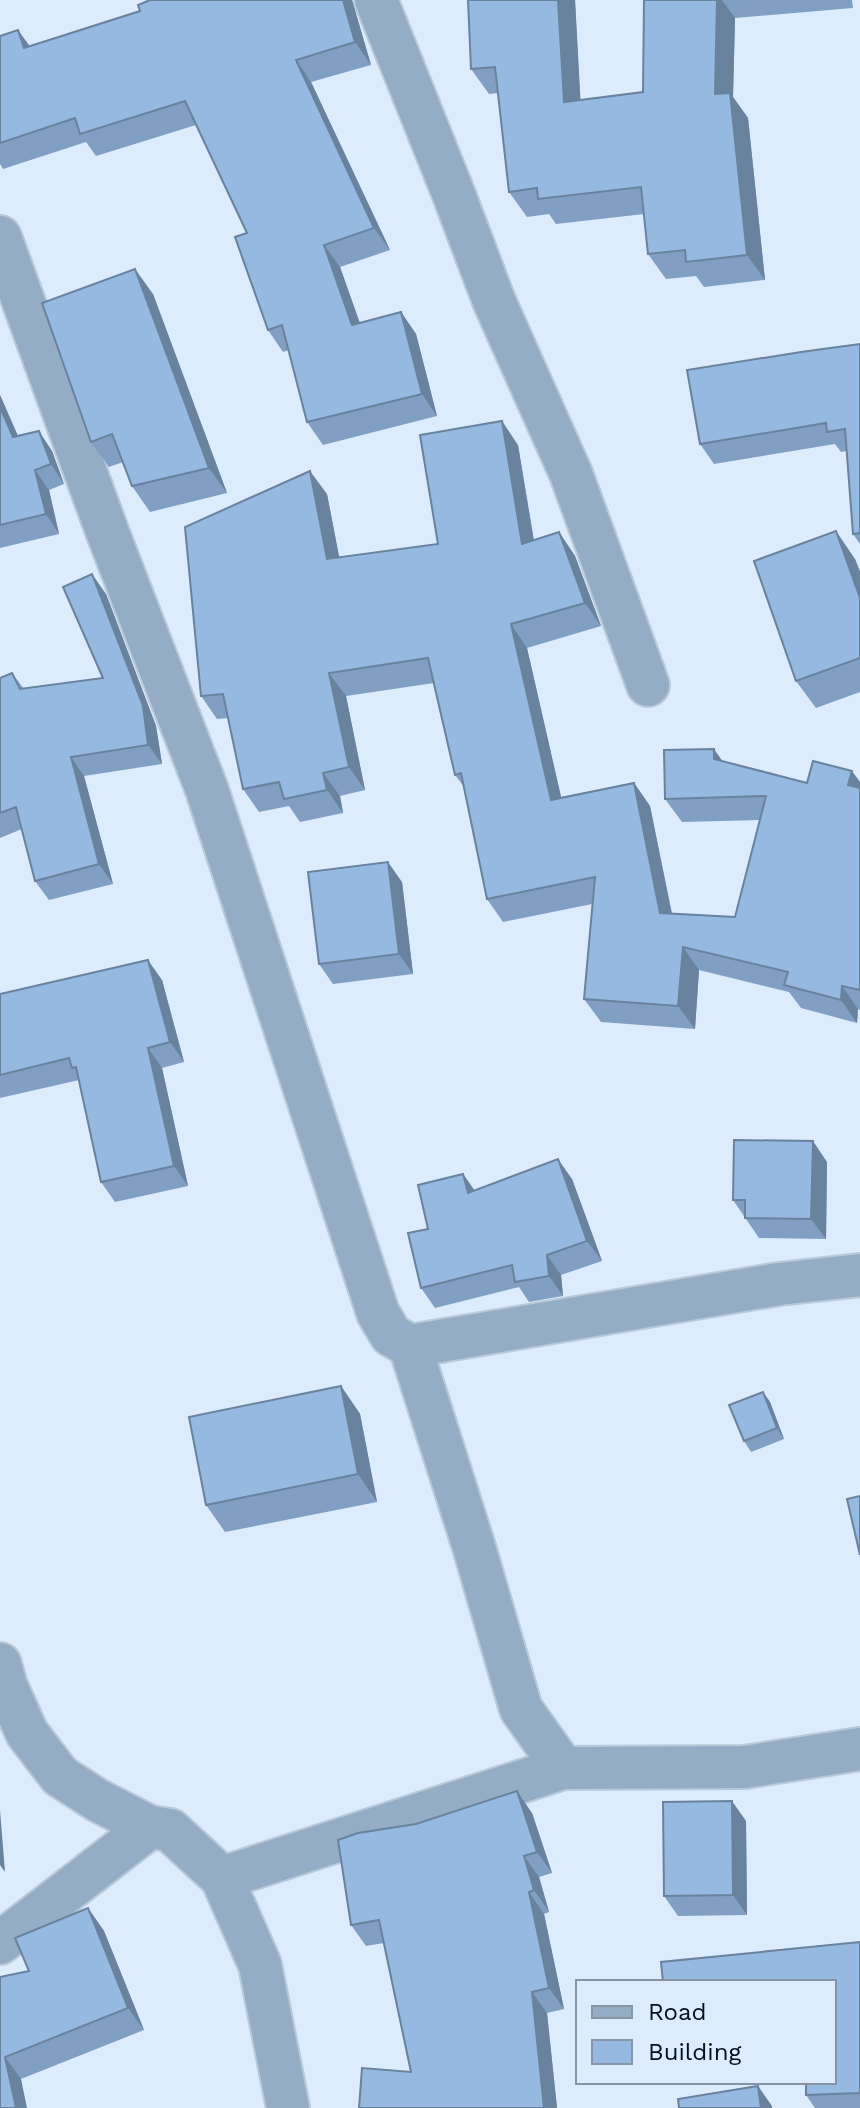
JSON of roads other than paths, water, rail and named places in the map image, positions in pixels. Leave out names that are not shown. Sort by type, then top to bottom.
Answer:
[{"type":"street","points":[[376,0],[494,301],[571,474],[648,685]]},
{"type":"street","points":[[0,237],[107,531],[207,790],[378,1313],[391,1335],[410,1346],[779,1284],[860,1275]]},
{"type":"street","points":[[410,1346],[474,1547],[521,1709],[563,1768]]},
{"type":"street","points":[[0,1664],[6,1686],[27,1733],[60,1776],[97,1800],[150,1827],[170,1830],[222,1878],[260,1965],[288,2108]]},
{"type":"street","points":[[222,1878],[563,1768],[745,1767],[860,1749]]},
{"type":"street","points":[[0,1943],[150,1827]]}]
